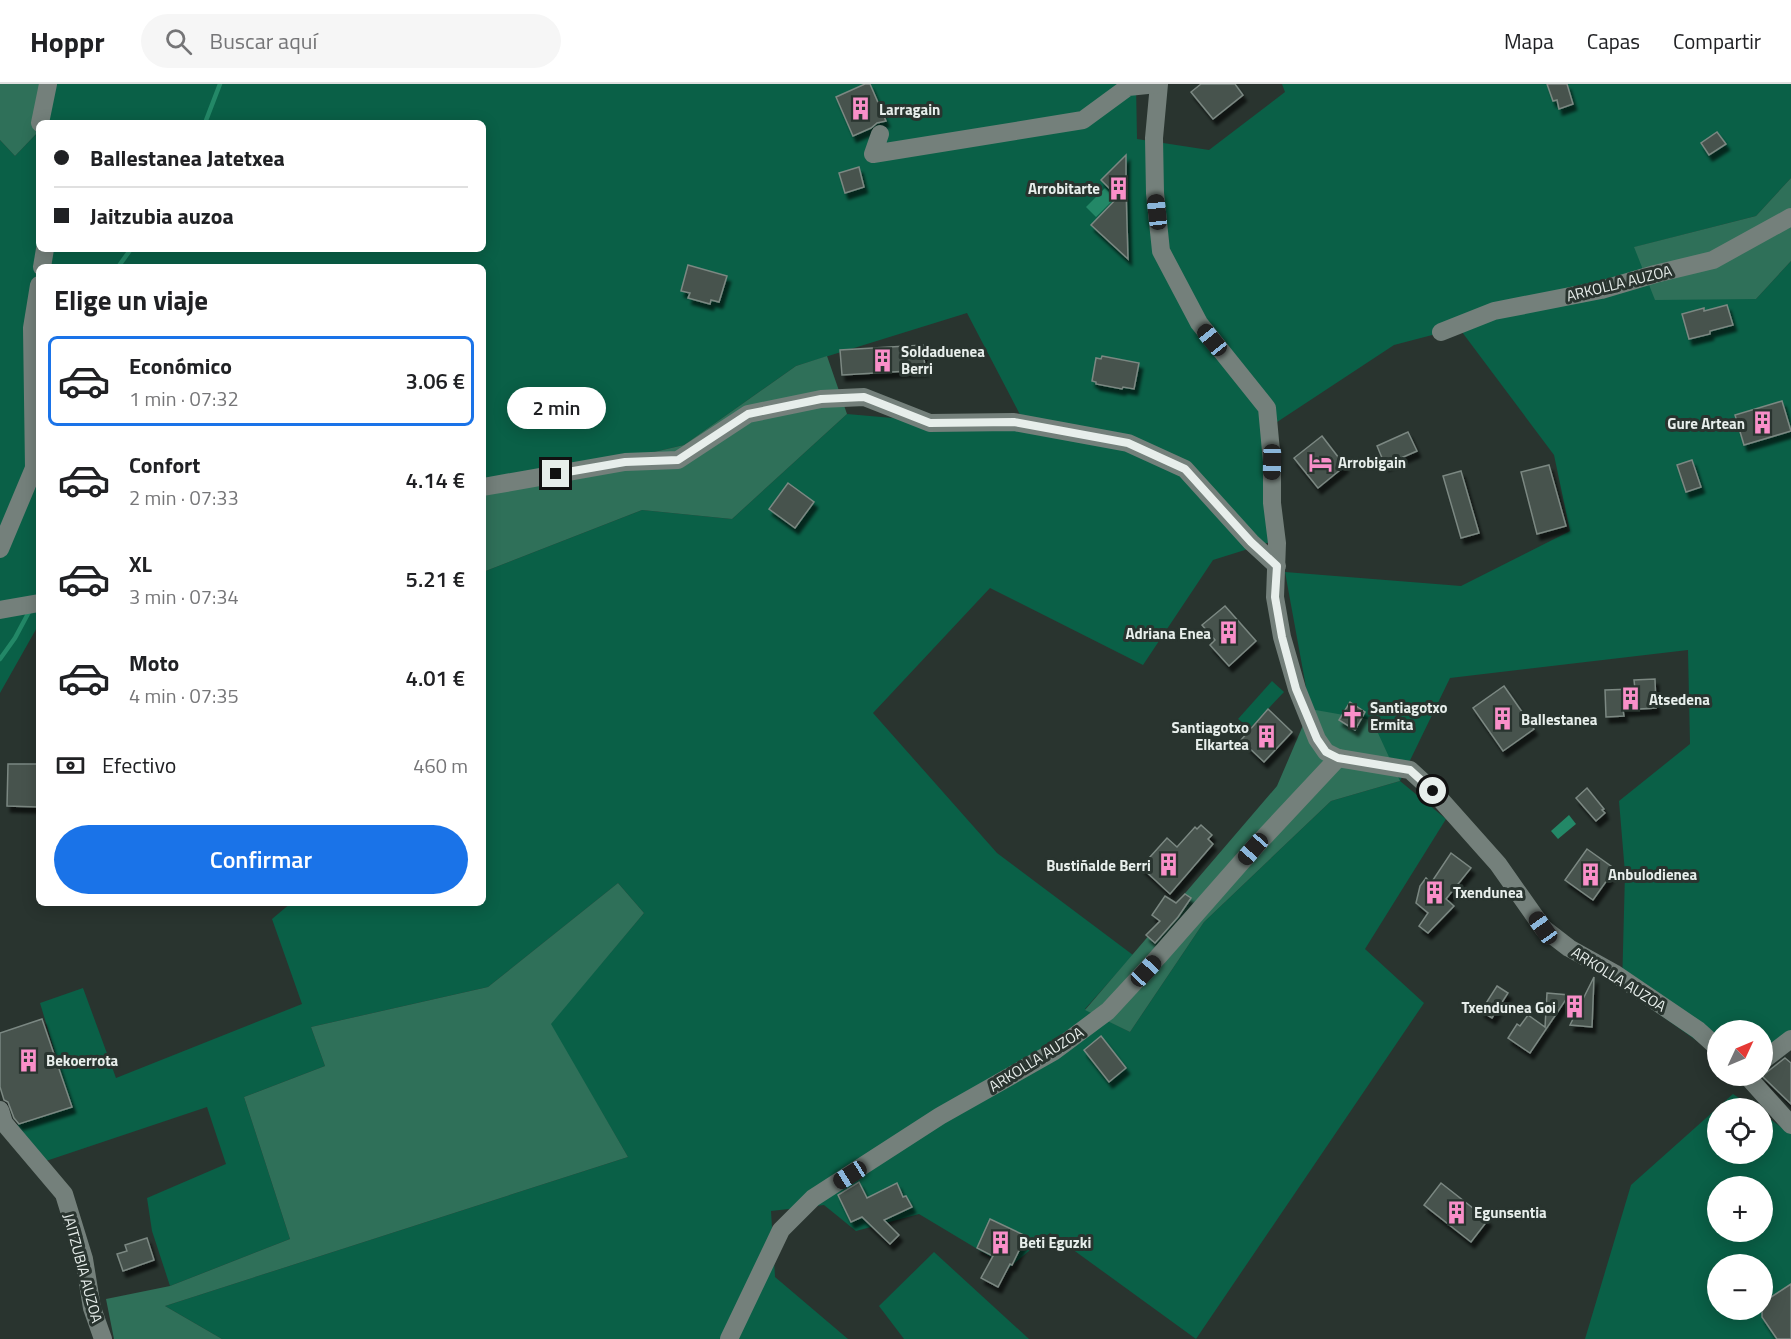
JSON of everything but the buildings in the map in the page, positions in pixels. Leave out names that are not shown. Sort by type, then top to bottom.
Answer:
[{"type":"street","points":[[41,120],[48,84]]},
{"type":"street","points":[[880,134],[873,154],[1083,120],[1128,87],[1158,84],[1154,138],[1161,251],[1199,323],[1267,408],[1272,462],[1272,503],[1277,543],[1275,597],[1282,637],[1296,689],[1317,739],[1326,752],[1338,758]]},
{"type":"street","name":"ARKOLLA AUZOA","points":[[1441,332],[1494,310],[1601,290],[1713,260],[1791,217]]},
{"type":"street","points":[[0,549],[34,468],[32,328],[36,303]]},
{"type":"street","points":[[486,486],[625,462],[678,460],[748,414],[821,399],[864,397],[930,423],[1014,422],[1128,443],[1185,469],[1251,542],[1277,566]]},
{"type":"street","points":[[9,609],[36,604]]},
{"type":"street","name":"ARKOLLA AUZOA","points":[[729,1339],[781,1230],[813,1198],[940,1116],[1053,1052],[1108,1011],[1338,758],[1410,770],[1433,791],[1498,864],[1543,928],[1569,948],[1614,973],[1707,1038]]},
{"type":"street","points":[[1773,1053],[1791,1039]]},
{"type":"street","points":[[1756,1086],[1791,1125]]},
{"type":"street","name":"JAITZUBIA AUZOA","points":[[0,1110],[4,1123],[64,1194],[84,1259],[92,1308],[103,1339]]},
{"type":"shaded area","points":[[0,84],[50,84],[42,120],[36,120],[36,134],[15,156],[0,140]]},
{"type":"shaded area","points":[[50,84],[1136,84],[1137,139],[1209,150],[1285,92],[1282,84],[1791,84],[1791,178],[1756,216],[1635,247],[1756,299],[1791,261],[1791,1042],[1773,1056],[1773,1020],[1707,1020],[1707,1048],[1622,988],[1625,873],[1619,801],[1690,744],[1688,650],[1450,678],[1400,781],[1446,819],[1365,949],[1424,1003],[1196,1339],[1050,1233],[1009,1268],[919,1214],[856,1231],[824,1205],[771,1211],[775,1277],[848,1339],[222,1339],[165,1306],[628,1157],[550,1024],[644,913],[618,883],[488,987],[311,1027],[325,1066],[244,1097],[290,1239],[170,1286],[152,1231],[147,1198],[226,1164],[207,1107],[43,1162],[13,1126],[71,1106],[40,1003],[83,988],[116,1078],[302,1004],[272,919],[287,906],[486,906],[486,571],[642,510],[732,519],[847,414],[1028,430],[967,313],[796,366],[684,445],[486,491],[486,264],[36,264],[36,629],[0,693],[0,140],[15,156],[36,134],[36,252],[486,252],[486,120],[45,120]],"holes":[[[1459,328],[1554,455],[1570,531],[1461,586],[1285,572],[1310,709],[1400,781],[1331,801],[1204,922],[1130,1032],[1085,1009],[1133,955],[997,853],[873,713],[990,588],[1143,665],[1213,560],[1274,541],[1271,426],[1394,345]]]},
{"type":"shaded area","points":[[1791,178],[1791,261],[1756,299],[1655,300],[1634,247],[1756,216]]},
{"type":"shaded area","points":[[1105,188],[1115,198],[1096,217],[1086,207]]},
{"type":"shaded area","points":[[827,356],[847,414],[732,519],[642,510],[486,571],[486,491],[684,445],[796,366]]},
{"type":"shaded area","points":[[1272,681],[1284,692],[1250,728],[1238,719]]},
{"type":"shaded area","points":[[1310,709],[1372,720],[1400,781],[1331,801],[1204,922],[1130,1032],[1085,1010],[1277,786]]},
{"type":"shaded area","points":[[1569,815],[1576,824],[1558,839],[1551,831]]},
{"type":"shaded area","points":[[618,883],[644,913],[551,1024],[628,1157],[165,1306],[222,1339],[114,1339],[106,1299],[170,1286],[290,1239],[244,1097],[325,1066],[311,1027],[488,987]]},
{"type":"shaded area","points":[[1707,1117],[1707,1164],[1773,1164],[1773,1121],[1791,1134],[1791,1339],[1585,1339],[1631,1185]]},
{"type":"shaded area","points":[[934,1252],[1029,1339],[904,1339],[879,1306]]},
{"type":"waterway","points":[[206,120],[220,84]]},
{"type":"waterway","points":[[120,264],[129,252]]},
{"type":"waterway","points":[[0,659],[15,638],[30,610]]},
{"type":"place","name":"Larragain","points":[[861,109]]},
{"type":"place","name":"Arrobitarte","points":[[1118,188]]},
{"type":"place","name":"Soldaduenea Berri","points":[[883,360]]},
{"type":"place","name":"Gure Artean","points":[[1763,423]]},
{"type":"place","name":"Arrobigain","points":[[1320,462]]},
{"type":"place","name":"Adriana Enea","points":[[1229,633]]},
{"type":"place","name":"Atsedena","points":[[1631,699]]},
{"type":"place","name":"Santiagotxo Ermita","points":[[1352,716]]},
{"type":"place","name":"Ballestanea","points":[[1503,719]]},
{"type":"place","name":"Santiagotxo Elkartea","points":[[1267,736]]},
{"type":"place","name":"Bustiñalde Berri","points":[[1169,865]]},
{"type":"place","name":"Anbulodienea","points":[[1590,874]]},
{"type":"place","name":"Txendunea","points":[[1435,892]]},
{"type":"place","name":"Txendunea Goi","points":[[1574,1007]]},
{"type":"place","name":"Bekoerrota","points":[[28,1060]]},
{"type":"place","name":"Egunsentia","points":[[1456,1212]]},
{"type":"place","name":"Beti Eguzki","points":[[1001,1242]]},
{"type":"route","points":[[556,474],[625,462],[678,460],[748,414],[821,399],[864,397],[930,423],[1014,422],[1128,443],[1185,469],[1251,542],[1277,566],[1275,597],[1282,637],[1296,689],[1317,739],[1326,752],[1338,758],[1410,770],[1433,791]]}]
